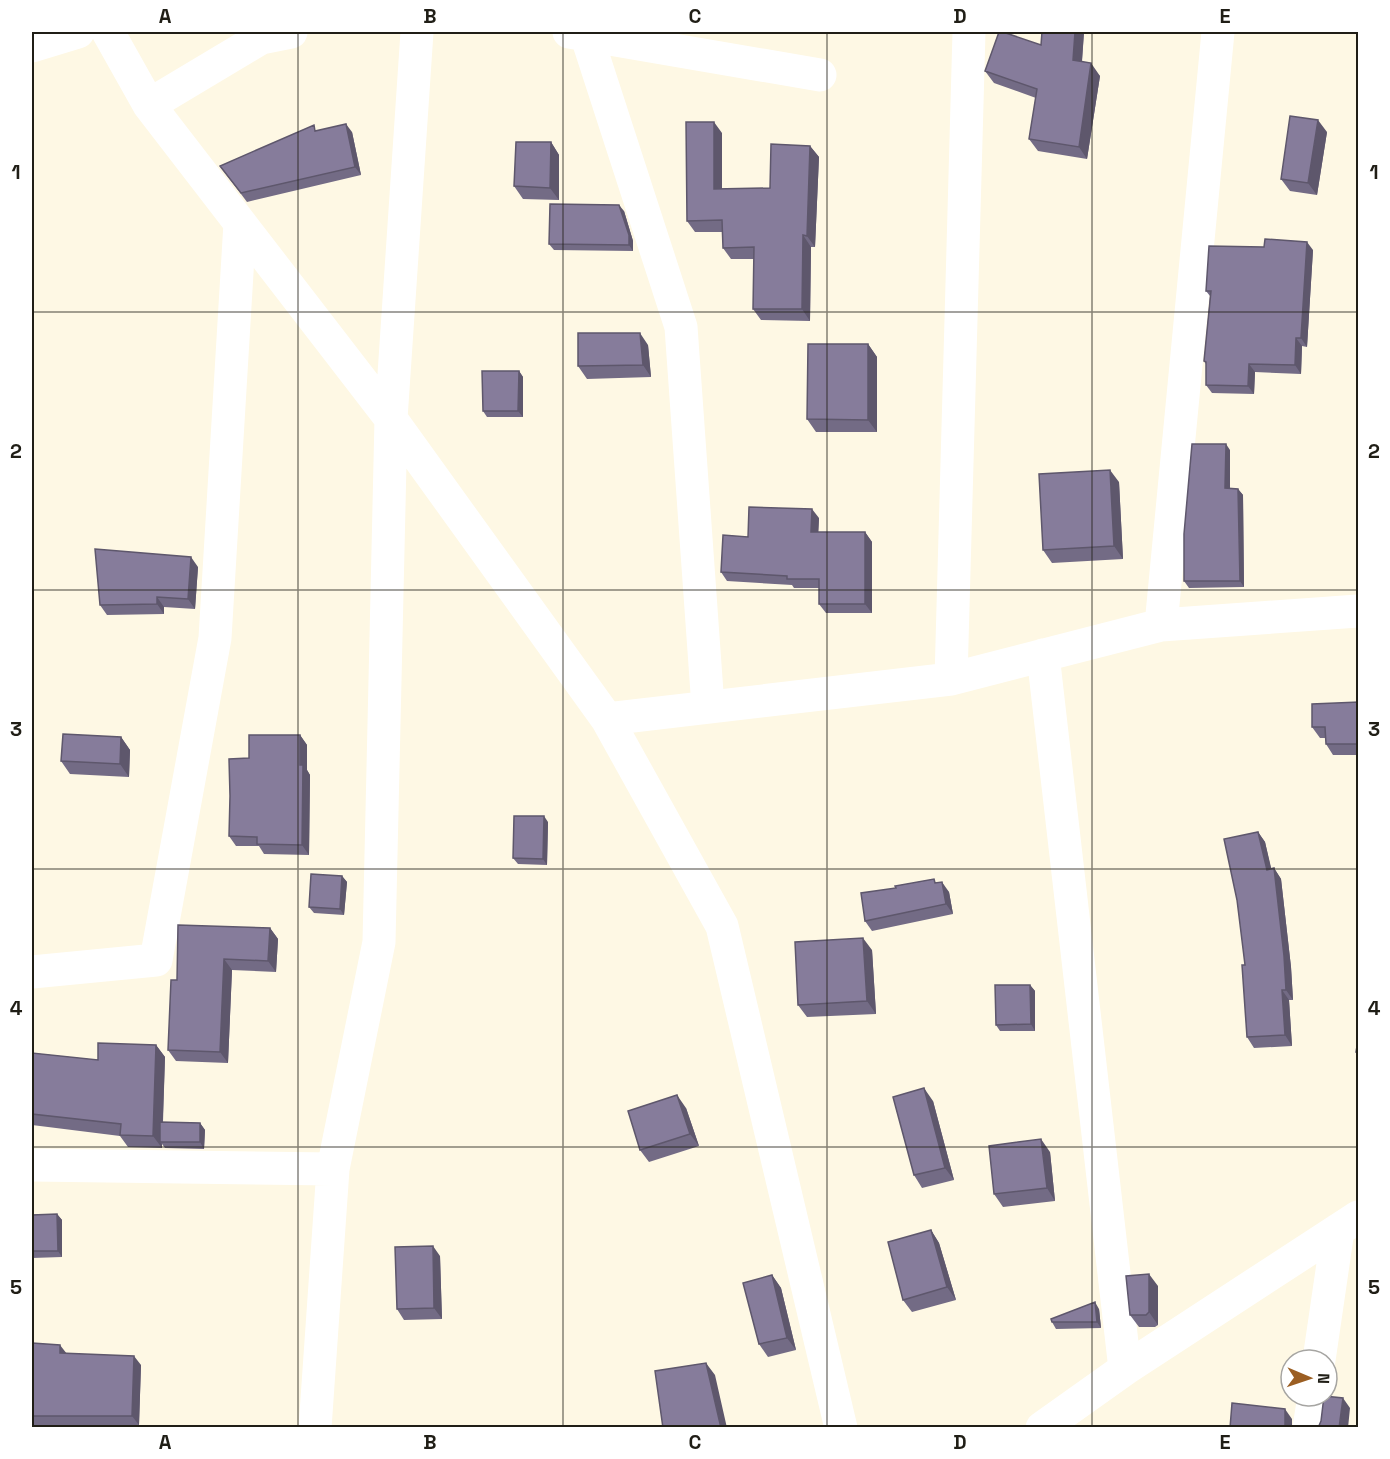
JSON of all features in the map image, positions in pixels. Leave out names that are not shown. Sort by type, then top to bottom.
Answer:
[{"type":"street","points":[[32,46],[78,32]]},
{"type":"street","points":[[108,32],[149,105],[391,419],[607,719],[722,926],[841,1428]]},
{"type":"street","points":[[315,1428],[333,1168],[379,942],[391,419],[417,32]]},
{"type":"street","points":[[951,679],[969,32]]},
{"type":"street","points":[[1161,626],[1218,32]]},
{"type":"street","points":[[708,707],[681,327],[578,33],[820,75]]},
{"type":"street","points":[[149,105],[271,34]]},
{"type":"street","points":[[32,972],[156,960],[215,638],[240,223]]},
{"type":"street","points":[[607,719],[951,679],[1161,626],[1359,611]]},
{"type":"street","points":[[1044,655],[1125,1369]]},
{"type":"street","points":[[32,1165],[333,1168]]},
{"type":"street","points":[[1042,1428],[1125,1369],[1348,1224]]},
{"type":"street","points":[[1322,1348],[1348,1224]]},
{"type":"street","points":[[1309,1428],[1312,1408]]},
{"type":"building","points":[[999,32],[1041,45],[1042,32],[1075,32],[1073,60],[1091,63],[1079,147],[1029,139],[1037,89],[985,71]]},
{"type":"building","points":[[1290,116],[1318,120],[1308,183],[1281,179]]},
{"type":"building","points":[[686,122],[714,122],[714,189],[770,188],[771,144],[810,146],[807,236],[803,235],[802,309],[753,309],[754,247],[723,248],[722,220],[687,221]]},
{"type":"building","points":[[346,124],[355,167],[241,193],[220,166],[314,125],[315,131]]},
{"type":"building","points":[[516,142],[551,142],[550,188],[514,186]]},
{"type":"building","points":[[550,204],[619,205],[629,235],[629,245],[549,244]]},
{"type":"building","points":[[1265,239],[1307,242],[1301,338],[1296,338],[1295,365],[1249,364],[1248,386],[1206,385],[1206,362],[1204,361],[1211,291],[1206,291],[1209,246],[1264,247]]},
{"type":"building","points":[[578,333],[640,333],[643,365],[578,366]]},
{"type":"building","points":[[808,344],[868,344],[868,420],[807,419]]},
{"type":"building","points":[[482,371],[519,371],[518,411],[483,411]]},
{"type":"building","points":[[1192,444],[1226,444],[1225,488],[1238,489],[1240,581],[1184,581],[1184,534]]},
{"type":"building","points":[[1110,470],[1114,546],[1043,550],[1039,474]]},
{"type":"building","points":[[749,507],[812,509],[811,532],[865,532],[865,604],[819,604],[819,579],[787,579],[787,576],[721,572],[723,535],[748,537]]},
{"type":"building","points":[[95,549],[191,557],[188,599],[157,597],[157,604],[100,605]]},
{"type":"building","points":[[1359,702],[1359,744],[1326,744],[1325,727],[1312,727],[1312,704]]},
{"type":"building","points":[[63,734],[121,737],[120,764],[61,761]]},
{"type":"building","points":[[249,735],[300,735],[300,765],[303,765],[302,845],[257,844],[257,837],[229,836],[229,759],[249,758]]},
{"type":"building","points":[[514,816],[544,816],[543,859],[513,858]]},
{"type":"building","points":[[1258,832],[1267,870],[1274,868],[1284,956],[1286,990],[1282,990],[1285,1035],[1247,1037],[1242,965],[1245,965],[1237,900],[1224,839]]},
{"type":"building","points":[[311,874],[342,876],[340,909],[309,907]]},
{"type":"building","points":[[934,879],[935,883],[942,882],[946,904],[865,921],[861,893]]},
{"type":"building","points":[[178,925],[270,928],[268,961],[224,959],[220,1052],[168,1050],[171,980],[177,980]]},
{"type":"building","points":[[863,938],[867,1001],[798,1005],[795,942]]},
{"type":"building","points":[[995,985],[1030,985],[1031,1024],[996,1025]]},
{"type":"building","points":[[1359,1035],[1359,1052],[1356,1052]]},
{"type":"building","points":[[98,1043],[156,1045],[153,1136],[120,1135],[121,1124],[32,1114],[32,1053],[98,1060]]},
{"type":"building","points":[[924,1088],[945,1168],[914,1175],[893,1097]]},
{"type":"building","points":[[677,1095],[690,1134],[640,1150],[628,1111]]},
{"type":"building","points":[[160,1122],[200,1123],[200,1142],[160,1142]]},
{"type":"building","points":[[1041,1139],[1047,1188],[994,1194],[989,1146]]},
{"type":"building","points":[[57,1214],[58,1251],[32,1251],[32,1215]]},
{"type":"building","points":[[931,1230],[947,1287],[903,1300],[888,1242]]},
{"type":"building","points":[[433,1246],[434,1308],[397,1309],[395,1247]]},
{"type":"building","points":[[1149,1274],[1149,1312],[1146,1315],[1130,1315],[1126,1276]]},
{"type":"building","points":[[772,1275],[787,1338],[759,1344],[743,1283]]},
{"type":"building","points":[[1095,1302],[1097,1322],[1052,1322],[1051,1319]]},
{"type":"building","points":[[32,1343],[60,1345],[60,1353],[134,1356],[132,1416],[32,1416]]},
{"type":"building","points":[[706,1363],[721,1428],[663,1428],[655,1371]]},
{"type":"building","points":[[1339,1398],[1343,1398],[1339,1428],[1318,1428],[1323,1408],[1339,1408]]},
{"type":"building","points":[[1232,1403],[1285,1409],[1287,1428],[1230,1428]]}]
